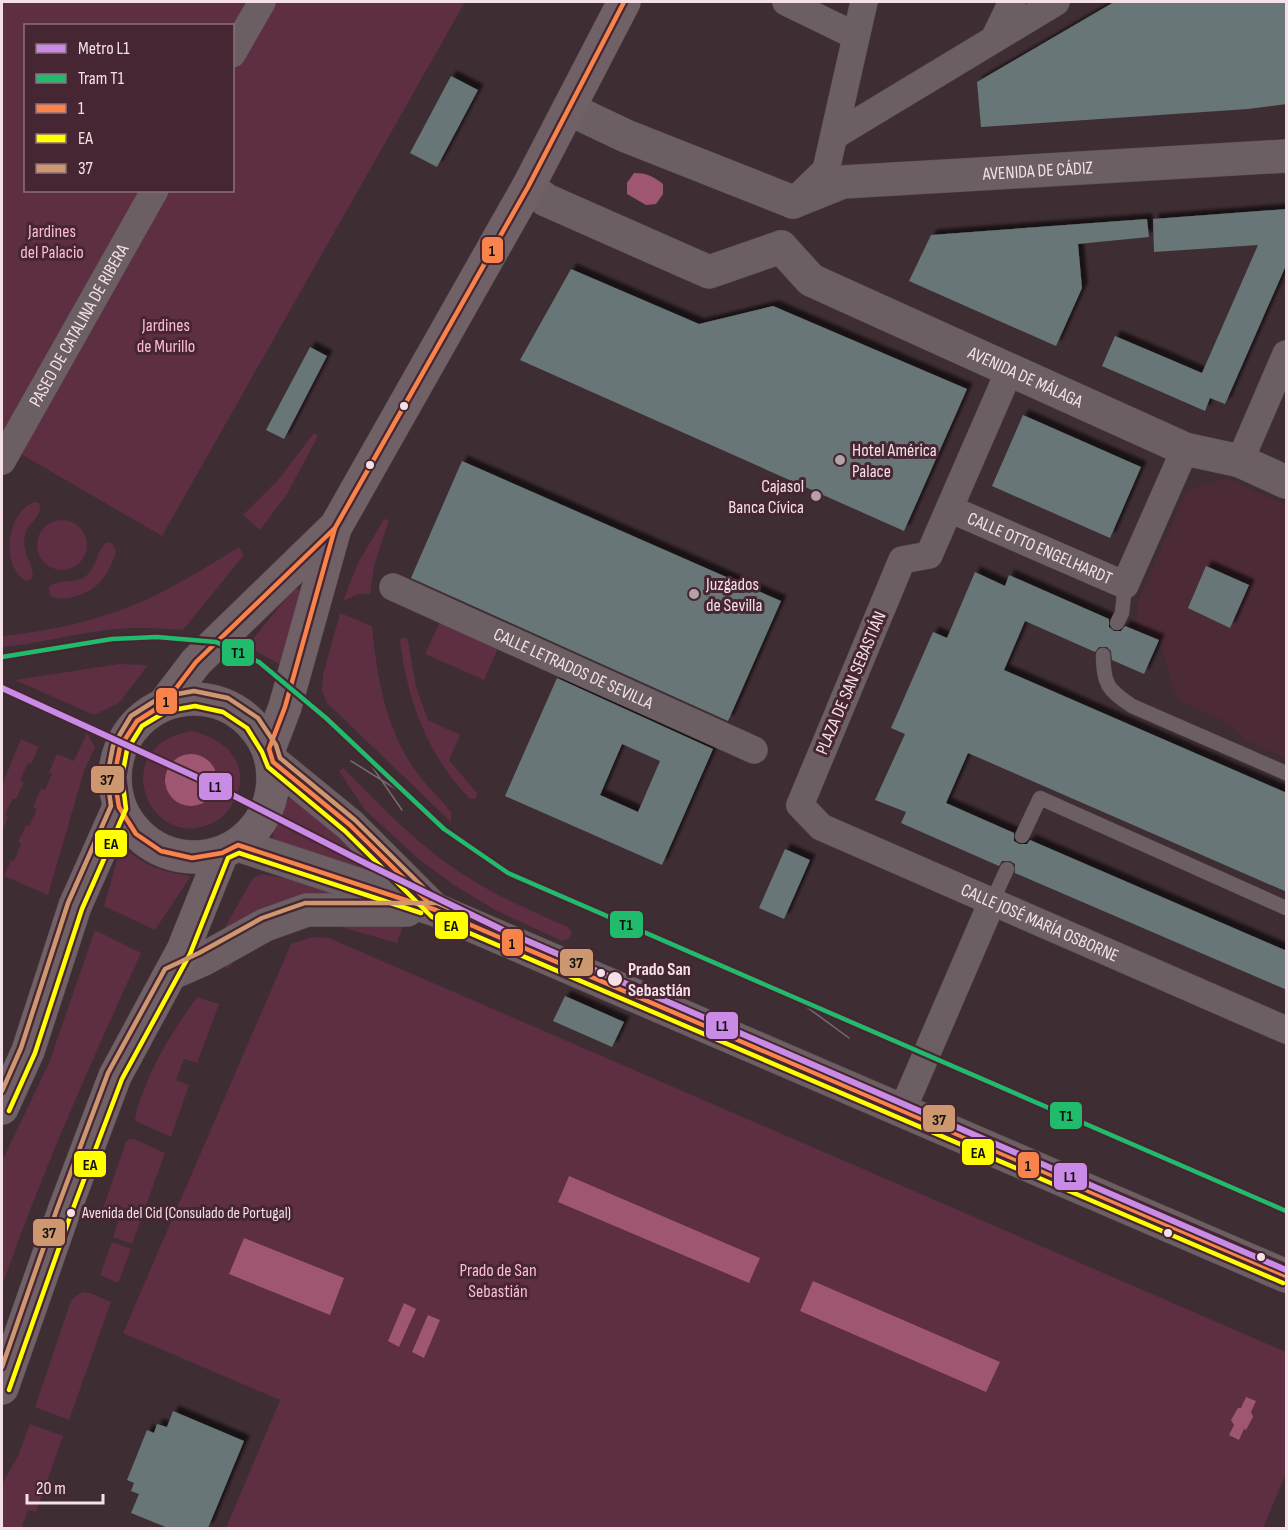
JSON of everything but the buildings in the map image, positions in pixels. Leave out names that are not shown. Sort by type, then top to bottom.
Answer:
[{"type":"main road","points":[[2,1388],[64,1211],[115,1076],[183,950],[230,849],[262,821],[273,789],[271,756],[335,528],[528,187],[624,2]]},
{"type":"main road","points":[[230,849],[192,858],[161,852],[136,834],[119,807],[114,777],[120,747],[137,721],[164,704],[196,662],[335,528]]},
{"type":"main road","points":[[164,704],[195,698],[226,705],[252,723],[271,756]]},
{"type":"main road","points":[[2,1108],[27,1052],[75,906],[119,807]]},
{"type":"street","points":[[234,51],[262,2]]},
{"type":"street","points":[[786,2],[856,36]]},
{"type":"street","points":[[528,187],[546,200],[709,272],[781,247],[793,202],[826,170],[864,2]]},
{"type":"street","points":[[995,38],[1012,2]]},
{"type":"street","points":[[834,136],[1056,2]]},
{"type":"street","points":[[570,109],[626,136],[793,202]]},
{"type":"street","name":"AVENIDA DE CÁDIZ","points":[[793,202],[843,182],[1287,156]]},
{"type":"street","name":"PASEO DE CATALINA DE RIBERA","points":[[2,461],[154,192]]},
{"type":"street","name":"AVENIDA DE MÁLAGA","points":[[781,247],[811,280],[1185,448],[1240,460],[1287,482]]},
{"type":"street","points":[[1240,460],[1287,354]]},
{"type":"street","points":[[950,509],[1010,369]]},
{"type":"street","name":"CALLE OTTO ENGELHARDT","points":[[950,509],[1125,585],[1185,448]]},
{"type":"street","name":"PLAZA DE SAN SEBASTIÁN","points":[[800,805],[902,560],[929,555],[950,509]]},
{"type":"street","name":"CALLE LETRADOS DE SEVILLA","points":[[393,587],[754,750]]},
{"type":"street","points":[[271,756],[350,825],[436,910]]},
{"type":"street","name":"CALLE JOSÉ MARÍA OSBORNE","points":[[800,805],[821,827],[1287,1030]]},
{"type":"street","points":[[230,849],[436,910],[1287,1276]]},
{"type":"street","points":[[902,1111],[992,902]]},
{"type":"street","points":[[170,974],[202,960],[265,925],[307,910],[436,910]]},
{"type":"lane","points":[[1117,623],[1122,612],[1125,585]]},
{"type":"lane","points":[[1103,656],[1103,677],[1113,693],[1132,706],[1287,773]]},
{"type":"lane","points":[[1022,836],[1040,798],[1287,908]]},
{"type":"lane","points":[[992,902],[1007,869]]},
{"type":"shaded area","points":[[634,173],[649,175],[663,184],[663,194],[656,204],[646,205],[627,194],[627,183]]},
{"type":"shaded area","points":[[1227,478],[1286,505],[1286,758],[1243,739],[1232,725],[1177,700],[1159,641],[1136,631],[1137,603],[1187,490]]},
{"type":"shaded area","points":[[186,754],[196,754],[210,761],[217,780],[210,799],[196,806],[186,806],[176,802],[169,795],[165,785],[165,775],[169,765],[176,758]]},
{"type":"shaded area","points":[[569,1176],[760,1258],[749,1283],[558,1202]]},
{"type":"shaded area","points":[[244,1238],[344,1278],[330,1315],[229,1274]]},
{"type":"shaded area","points":[[813,1281],[1000,1362],[986,1392],[800,1311]]},
{"type":"shaded area","points":[[404,1303],[416,1309],[399,1347],[388,1341]]},
{"type":"shaded area","points":[[428,1315],[440,1320],[424,1358],[412,1352]]},
{"type":"shaded area","points":[[1246,1397],[1256,1401],[1251,1412],[1253,1417],[1239,1440],[1229,1435],[1234,1425],[1231,1420],[1238,1408],[1241,1408]]},
{"type":"green space","name":"Jardines de Murillo","points":[[2,2],[465,2],[162,536],[2,443]]},
{"type":"green space","points":[[314,433],[318,436],[287,494],[260,530],[243,515],[278,480]]},
{"type":"green space","points":[[34,502],[39,503],[40,511],[24,538],[33,574],[31,579],[26,581],[12,564],[10,540],[17,517]]},
{"type":"green space","points":[[384,519],[389,520],[374,566],[370,594],[358,594],[343,601],[358,563]]},
{"type":"green space","points":[[62,520],[71,522],[82,531],[87,545],[85,554],[76,565],[62,570],[53,568],[42,559],[37,545],[39,536],[48,525]]},
{"type":"green space","points":[[107,542],[112,543],[116,551],[106,575],[96,586],[70,598],[58,599],[50,596],[49,587],[53,584],[86,576]]},
{"type":"green space","points":[[239,547],[244,555],[183,630],[117,629],[2,647],[2,636],[74,624],[143,601]]},
{"type":"green space","points":[[295,588],[306,593],[281,665],[247,646]]},
{"type":"green space","points":[[340,613],[372,626],[380,684],[398,740],[418,774],[451,812],[451,822],[327,703],[322,690],[323,675]]},
{"type":"green space","points":[[440,622],[498,648],[484,680],[425,654]]},
{"type":"green space","points":[[404,637],[408,640],[416,687],[428,720],[460,735],[449,760],[477,793],[476,798],[470,799],[455,782],[431,746],[422,726],[403,662],[400,640]]},
{"type":"green space","points":[[119,664],[148,665],[119,703],[94,715],[15,680]]},
{"type":"green space","points":[[191,731],[217,741],[228,749],[235,759],[240,781],[237,794],[230,808],[219,819],[205,826],[184,828],[166,821],[153,808],[145,791],[143,773],[150,755],[165,740]],"holes":[[[176,758],[214,793],[206,802],[195,806],[164,778],[168,767]]]},
{"type":"green space","points":[[87,733],[95,747],[84,771],[48,895],[4,876],[11,860],[14,861],[21,844],[18,842],[26,825],[29,826],[37,809],[33,807],[41,789],[45,790],[52,774],[49,772],[57,754],[74,761]]},
{"type":"green space","points":[[21,739],[39,747],[20,780],[24,782],[5,815],[8,816],[2,833],[2,785]]},
{"type":"green space","points":[[343,768],[386,811],[447,863],[496,894],[568,927],[572,932],[569,939],[562,941],[495,910],[421,861],[365,810],[339,771]]},
{"type":"green space","points":[[294,792],[394,885],[273,841],[280,815]]},
{"type":"green space","points":[[121,846],[153,867],[191,876],[155,930],[104,906]]},
{"type":"green space","points":[[262,874],[299,881],[332,892],[332,899],[216,943],[253,878]]},
{"type":"green space","points":[[324,916],[374,918],[403,926],[397,943],[334,925],[301,926],[247,948],[227,969],[223,964],[243,945],[269,931]]},
{"type":"green space","points":[[95,930],[141,953],[68,1118],[2,1286],[2,1161],[49,1063]]},
{"type":"green space","name":"Prado de San Sebastián","points":[[313,937],[329,938],[1286,1352],[1286,1474],[1263,1528],[226,1528],[280,1400],[123,1333],[291,944]]},
{"type":"green space","points":[[197,997],[219,1004],[197,1063],[184,1059],[176,1080],[189,1085],[171,1137],[135,1121],[136,1112],[161,1053]]},
{"type":"green space","points":[[129,1139],[134,1139],[165,1153],[132,1244],[113,1237],[119,1218],[102,1211]]},
{"type":"green space","points":[[112,1242],[131,1249],[118,1283],[100,1275]]},
{"type":"green space","points":[[83,1292],[111,1302],[69,1420],[35,1407],[71,1301]]},
{"type":"green space","points":[[30,1424],[63,1436],[36,1512],[28,1510],[22,1527],[24,1528],[2,1528],[2,1484],[18,1456]]},
{"type":"tram line","name":"T1","points":[[2,657],[112,639],[157,637],[216,642],[259,662],[326,718],[444,829],[508,873],[1286,1211]]},
{"type":"tram line","points":[[362,752],[402,810]]},
{"type":"tram line","points":[[351,761],[412,799]]},
{"type":"tram line","points":[[789,994],[849,1038]]},
{"type":"metro line","name":"L1","points":[[2,688],[205,781],[507,932],[1286,1270]]},
{"type":"transit line","name":"1","points":[[624,2],[528,187],[335,528],[196,662],[164,704],[137,721],[120,747],[114,777],[119,807],[136,834],[161,851],[192,858],[222,853],[238,845],[436,910],[1286,1276]]},
{"type":"transit line","name":"1","points":[[335,528],[285,707],[269,749],[273,762],[350,825],[427,901]]},
{"type":"transit line","name":"37","points":[[2,1091],[21,1048],[68,903],[111,806],[107,777],[113,746],[131,716],[161,697],[194,691],[228,698],[258,718],[276,745],[280,758],[355,820],[440,904],[1286,1268]]},
{"type":"transit line","name":"EA","points":[[9,1111],[35,1053],[82,909],[126,809],[122,777],[127,750],[142,726],[167,711],[195,706],[223,712],[247,728],[262,752],[268,767],[345,831],[432,917],[1283,1283]]},
{"type":"transit line","name":"EA","points":[[9,1390],[71,1214],[122,1079],[190,954],[228,858],[239,853],[421,913]]},
{"type":"transit line","name":"37","points":[[2,1367],[57,1209],[108,1073],[165,969],[262,918],[305,903],[437,903],[467,916]]},
{"type":"place","name":"Hotel América Palace","points":[[840,460]]},
{"type":"place","name":"Cajasol Banca Cívica","points":[[816,496]]},
{"type":"place","name":"Juzgados de Sevilla","points":[[694,594]]},
{"type":"place","name":"Prado San Sebastián","points":[[615,979]]},
{"type":"place","name":"Avenida del Cid (Consulado de Portugal)","points":[[71,1213]]},
{"type":"park label","name":"Jardines del Palacio","points":[[52,241]]}]
